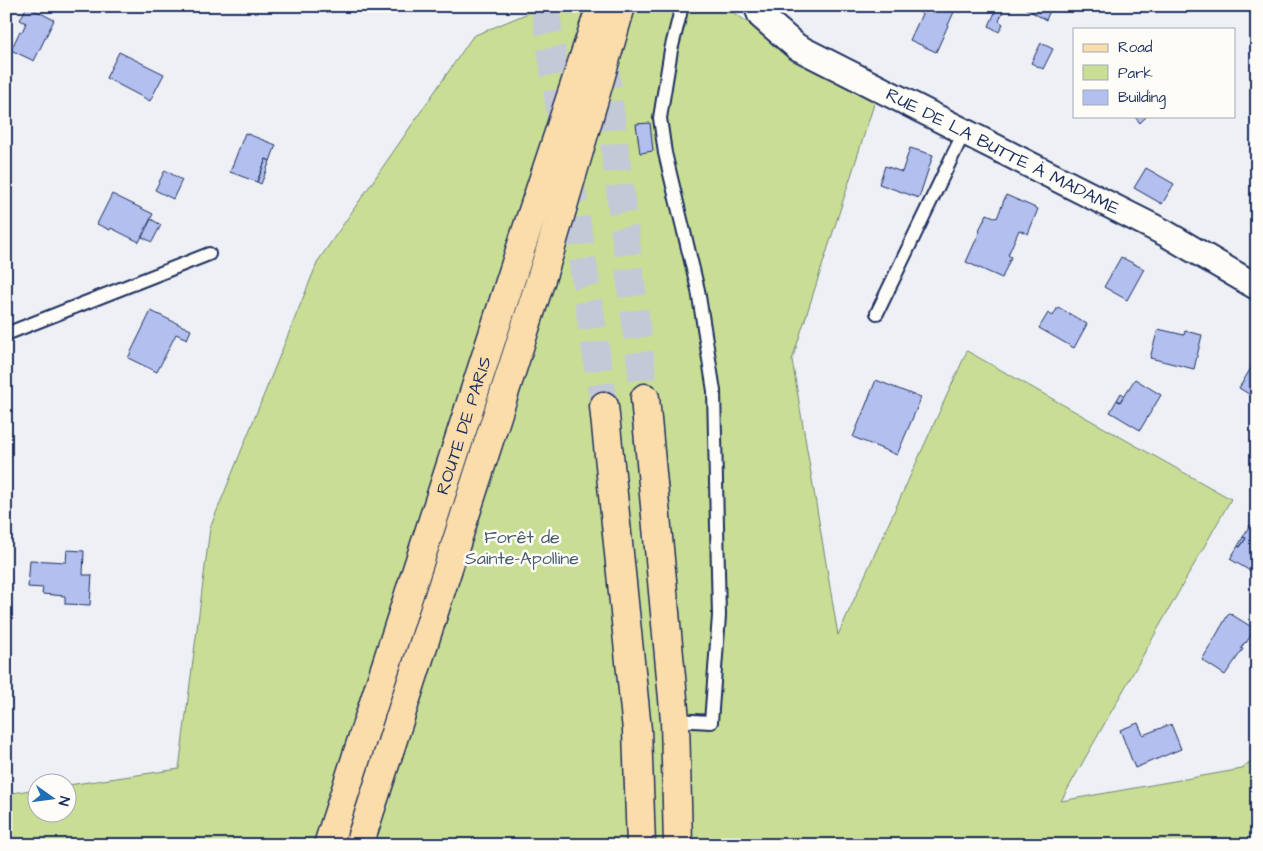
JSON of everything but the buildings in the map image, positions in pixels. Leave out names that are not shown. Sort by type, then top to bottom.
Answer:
[{"type":"main road","name":"ROUTE DE PARIS","points":[[328,845],[527,228],[601,6]]},
{"type":"main road","name":"ROUTE DE PARIS","points":[[359,845],[549,254],[621,6]]},
{"type":"main road","points":[[645,398],[675,720],[678,845]]},
{"type":"main road","points":[[604,406],[637,730],[642,845]]},
{"type":"street","name":"RUE DE LA BUTTE À MADAME","points":[[757,6],[761,16],[797,47],[1165,233],[1257,287]]},
{"type":"lane","points":[[675,720],[711,722],[719,616],[714,391],[698,290],[665,153],[660,118],[682,6]]},
{"type":"lane","points":[[877,313],[964,132]]},
{"type":"lane","points":[[6,334],[209,254]]},
{"type":"green space","name":"Forêt de Sainte-Apolline","points":[[545,6],[722,6],[875,101],[792,360],[838,635],[967,351],[1231,499],[1061,801],[1242,769],[1257,757],[1257,845],[6,845],[6,794],[28,790],[28,824],[78,824],[78,784],[179,769],[210,528],[318,261],[473,36]]},
{"type":"tunnel","points":[[545,6],[563,131]]},
{"type":"tunnel","points":[[604,60],[645,398]]},
{"type":"tunnel","points":[[570,176],[604,406]]}]
